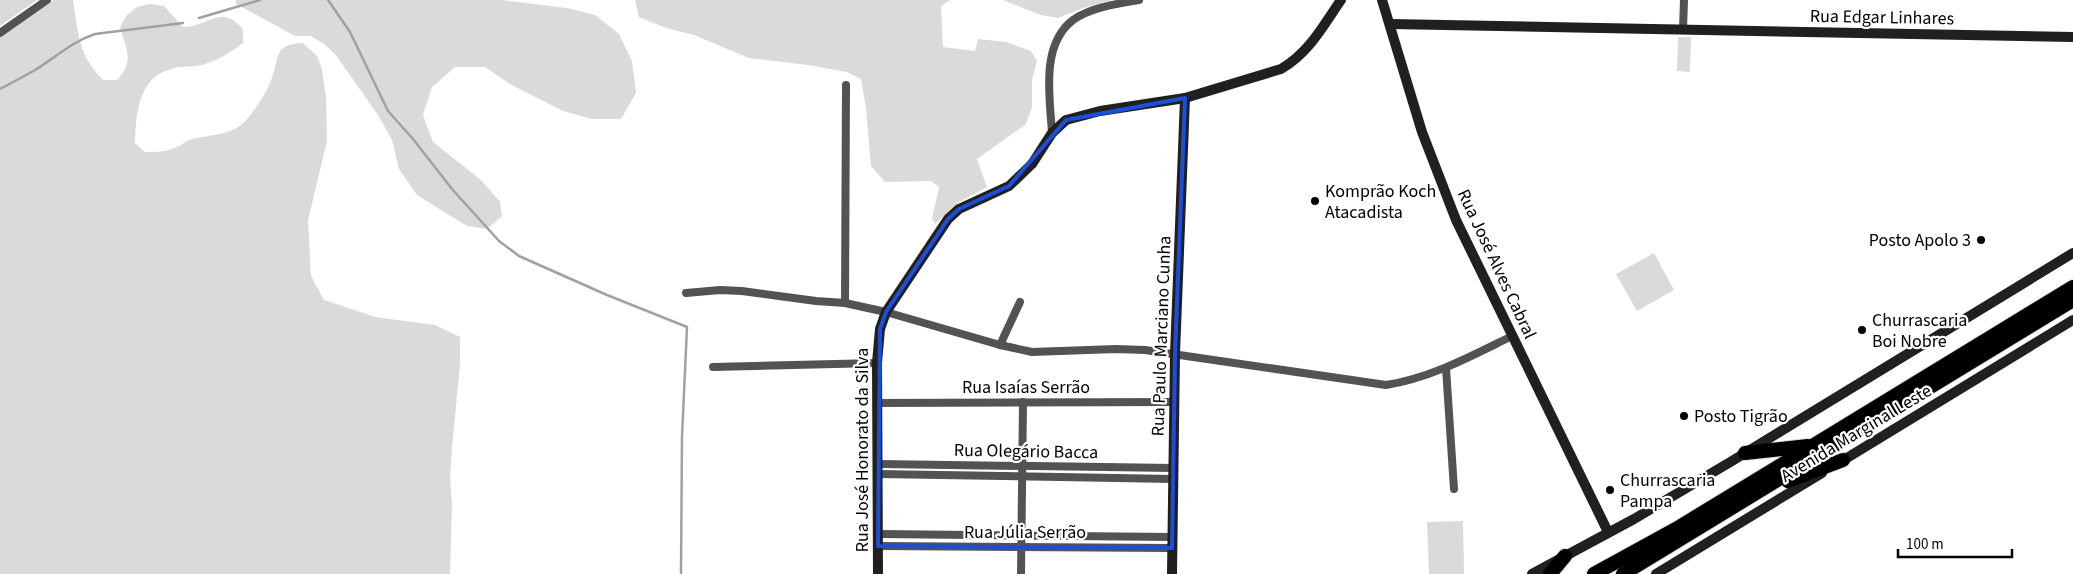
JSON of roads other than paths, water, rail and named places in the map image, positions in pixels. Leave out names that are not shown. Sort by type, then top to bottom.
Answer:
[{"type":"highway","points":[[1594,574],[1676,529],[2073,287]]},
{"type":"highway","points":[[1623,574],[2073,300]]},
{"type":"highway","points":[[1744,453],[1814,445]]},
{"type":"highway","points":[[1756,493],[1844,460]]},
{"type":"highway","points":[[1550,574],[1565,556]]},
{"type":"street","points":[[0,33],[47,0]]},
{"type":"street","points":[[1052,133],[1049,70],[1058,40],[1073,21],[1082,16],[1099,8],[1139,0]]},
{"type":"street","name":"Rua José Honorato da Silva","points":[[878,574],[877,363],[880,328],[886,312],[948,220],[959,209],[1009,186],[1039,156],[1059,124],[1075,116],[1185,98],[1281,69],[1294,62],[1310,46],[1341,0]]},
{"type":"street","name":"Rua José Alves Cabral","points":[[1382,0],[1422,132],[1456,220],[1608,532]]},
{"type":"street","points":[[1683,29],[1684,0]]},
{"type":"street","name":"Rua Edgar Linhares","points":[[1390,24],[2073,35]]},
{"type":"street","points":[[846,85],[846,302]]},
{"type":"street","name":"Rua Paulo Marciano Cunha","points":[[1172,574],[1175,354],[1185,98]]},
{"type":"street","points":[[1532,574],[1744,453],[2073,253]]},
{"type":"street","points":[[686,293],[720,290],[742,291],[816,301],[846,302],[1000,345],[1038,352],[1116,349],[1175,354],[1386,385],[1404,382],[1446,368],[1512,336]]},
{"type":"street","points":[[1000,345],[1020,302]]},
{"type":"street","name":"Avenida Marginal Leste","points":[[1656,574],[2073,320]]},
{"type":"street","points":[[713,367],[877,363]]},
{"type":"street","points":[[1446,368],[1454,489]]},
{"type":"street","points":[[1022,574],[1023,402]]},
{"type":"street","name":"Rua Isaías Serrão","points":[[877,403],[1175,402]]},
{"type":"street","name":"Rua Olegário Bacca","points":[[878,469],[1022,466],[1174,468]]},
{"type":"street","name":"Rua Olegário Bacca","points":[[878,469],[1022,476],[1173,479]]},
{"type":"street","name":"Rua Júlia Serrão","points":[[878,534],[1022,536],[1172,543]]},
{"type":"street","points":[[956,535],[956,547]]},
{"type":"street","name":"Rua Júlia Serrão","points":[[878,546],[1022,547],[1172,543]]},
{"type":"waterway","points":[[199,18],[260,0]]},
{"type":"waterway","points":[[328,0],[350,32],[388,111],[413,139],[452,189],[499,241],[519,256],[607,295],[687,327],[682,437],[681,574]]},
{"type":"waterway","points":[[0,89],[35,70],[86,37],[95,34],[183,23]]},
{"type":"place","name":"Komprão Koch Atacadista","points":[[1315,201]]},
{"type":"place","name":"Posto Apolo 3","points":[[1981,240]]},
{"type":"place","name":"Churrascaria Boi Nobre","points":[[1862,330]]},
{"type":"place","name":"Posto Tigrão","points":[[1684,416]]},
{"type":"place","name":"Churrascaria Pampa","points":[[1610,490]]}]
